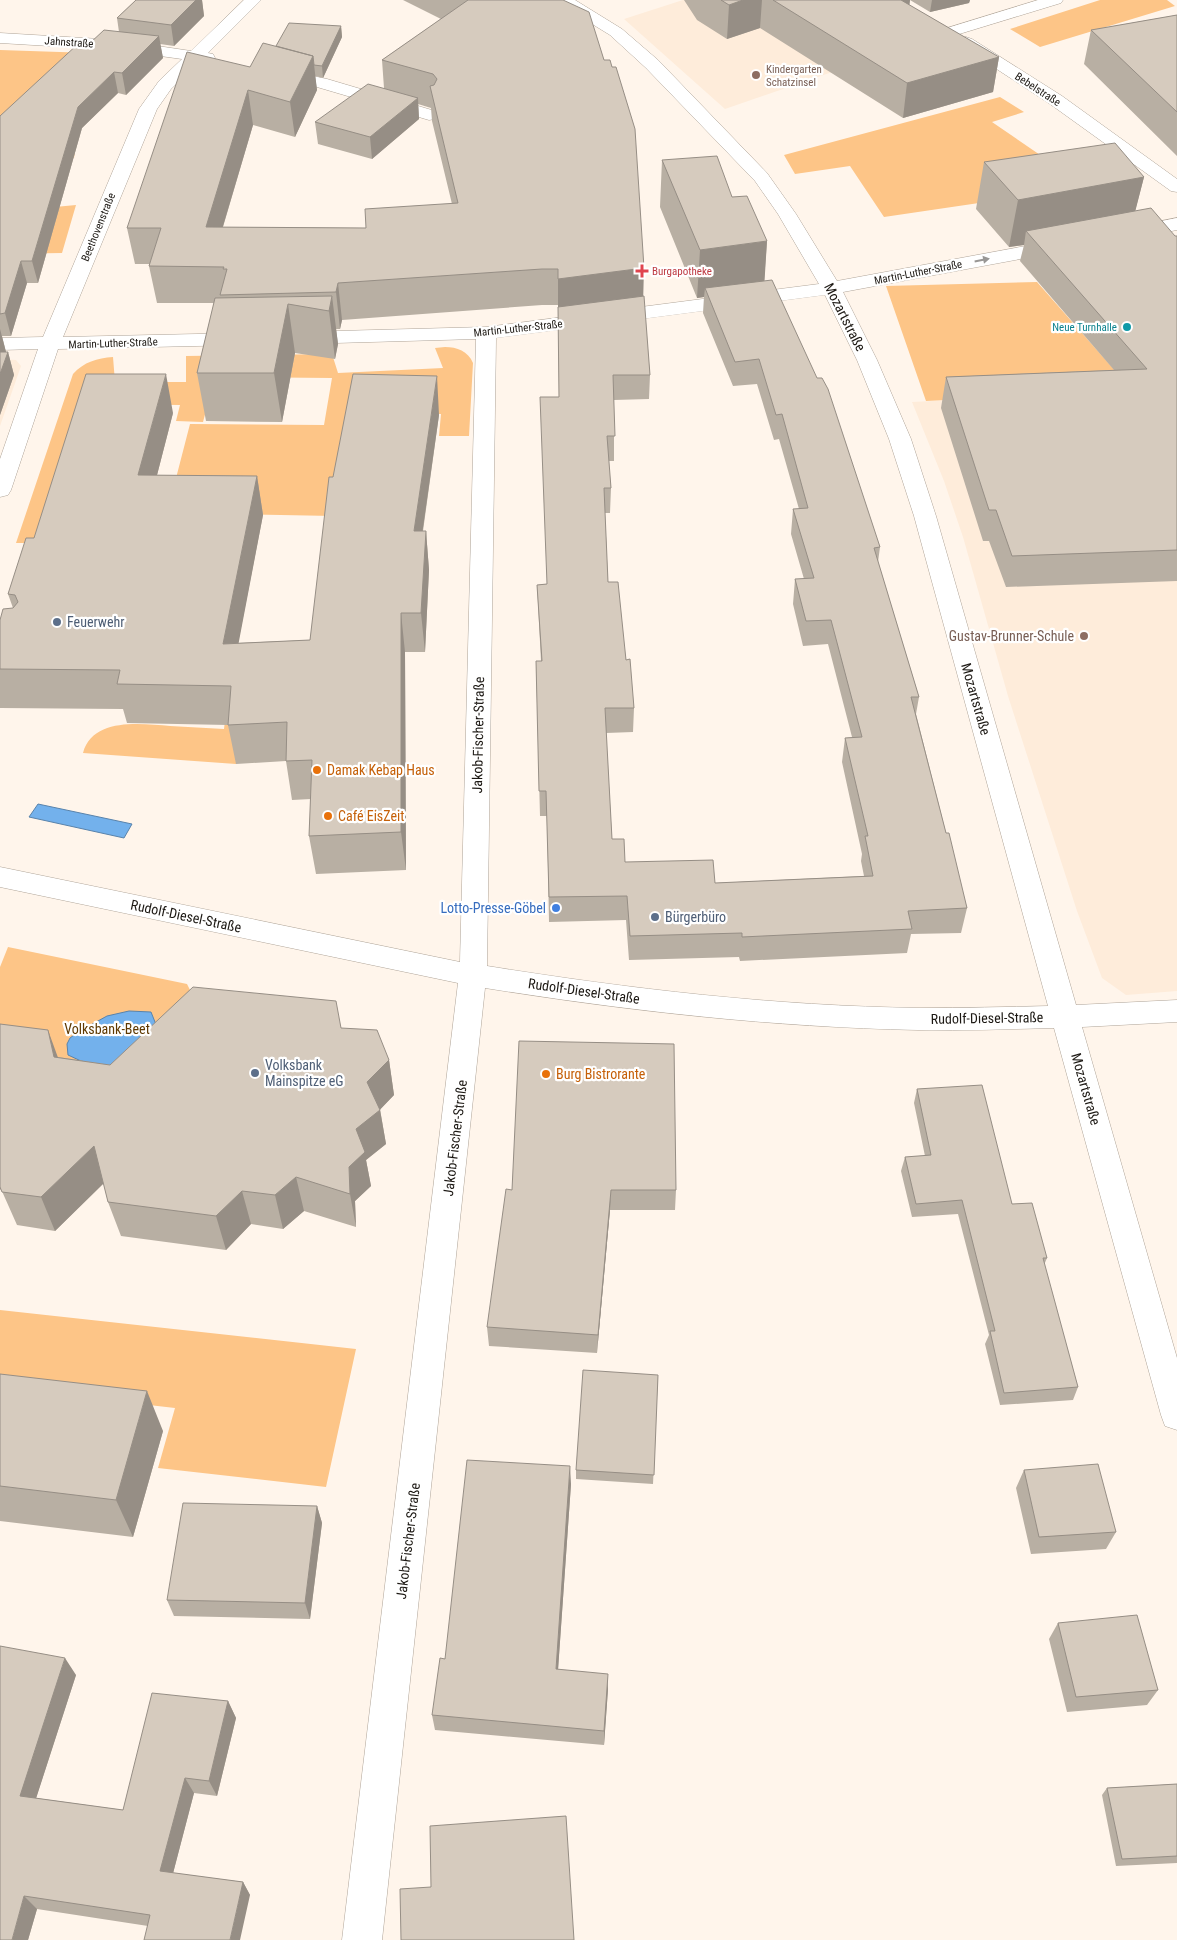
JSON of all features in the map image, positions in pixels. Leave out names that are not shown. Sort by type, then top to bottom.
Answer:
[{"type":"street","name":"Beethovenstraße","points":[[0,490],[50,344],[148,108],[164,85],[253,0]]},
{"type":"street","name":"Mozartstraße","points":[[564,0],[616,32],[652,64],[761,177],[811,251],[867,360],[900,439],[925,516],[1177,1415]]},
{"type":"street","points":[[950,32],[1055,0]]},
{"type":"street","name":"Bebelstraße","points":[[934,23],[1056,100],[1177,187]]},
{"type":"street","name":"Jahnstraße","points":[[0,38],[117,45],[194,55],[221,61]]},
{"type":"street","points":[[267,71],[321,83],[429,114]]},
{"type":"street","points":[[1108,236],[1177,224]]},
{"type":"street","name":"Martin-Luther-Straße","points":[[0,344],[486,333],[831,288],[1072,243]]},
{"type":"street","name":"Jakob-Fischer-Straße","points":[[362,1940],[473,975],[486,333]]},
{"type":"street","name":"Rudolf-Diesel-Straße","points":[[0,877],[473,975],[593,994],[784,1013],[919,1019],[1066,1017],[1177,1011]]},
{"type":"shaded area","name":"Kindergarten Schatzinsel","points":[[683,0],[740,0],[925,40],[725,109],[624,19]]},
{"type":"shaded area","points":[[0,359],[16,360],[21,366],[0,426]]},
{"type":"shaded area","name":"Gustav-Brunner-Schule","points":[[1177,389],[1177,991],[1126,995],[1102,978],[1077,911],[1008,696],[963,537],[944,481],[912,402]]},
{"type":"green space","points":[[1100,0],[1167,0],[1175,6],[1040,47],[1010,29]]},
{"type":"green space","points":[[0,50],[90,53],[74,158],[30,159],[0,145]]},
{"type":"green space","points":[[1000,97],[1024,112],[992,122],[1087,187],[884,217],[850,166],[795,174],[784,155]]},
{"type":"green space","points":[[0,191],[44,208],[76,205],[62,253],[0,254]]},
{"type":"green space","points":[[1037,282],[1133,391],[926,401],[886,286]]},
{"type":"green space","points":[[445,347],[462,351],[468,355],[473,363],[469,436],[439,436],[441,414],[355,412],[334,516],[167,513],[190,424],[324,425],[332,378],[215,377],[203,422],[176,421],[180,405],[96,404],[50,543],[16,543],[73,374],[91,361],[113,357],[115,382],[186,382],[186,356],[332,354],[338,373],[443,368],[435,348]]},
{"type":"green space","points":[[226,712],[239,712],[236,764],[83,753],[88,741],[97,733],[107,728],[119,725],[146,724],[224,729]]},
{"type":"green space","name":"Volksbank-Beet","points":[[8,947],[187,984],[195,1000],[120,1099],[0,1057],[0,967]]},
{"type":"green space","points":[[0,1310],[356,1349],[326,1487],[158,1468],[175,1408],[0,1388]]},
{"type":"water","points":[[38,804],[132,824],[124,838],[29,817]]},
{"type":"water","points":[[129,1011],[151,1012],[157,1027],[116,1068],[81,1061],[68,1055],[67,1044],[70,1038],[78,1032],[107,1016]]},
{"type":"building","points":[[136,0],[196,0],[171,25],[117,18]]},
{"type":"building","points":[[468,0],[563,0],[589,12],[604,60],[610,60],[612,67],[616,67],[635,129],[644,268],[558,279],[558,269],[542,269],[338,283],[336,292],[220,295],[227,269],[223,269],[224,267],[149,266],[161,228],[127,228],[187,52],[250,67],[263,43],[313,56],[290,102],[248,90],[206,227],[366,228],[365,209],[458,203],[430,86],[434,85],[437,79],[433,74],[382,60]]},
{"type":"building","points":[[721,0],[743,0],[729,5]]},
{"type":"building","points":[[773,0],[901,0],[999,57],[907,83]]},
{"type":"building","points":[[1177,15],[1177,112],[1091,30]]},
{"type":"building","points":[[289,23],[341,26],[322,66],[314,65],[313,56],[276,46]]},
{"type":"building","points":[[104,30],[159,36],[122,73],[114,72],[78,107],[32,261],[21,261],[5,313],[0,314],[0,116],[79,43],[89,44]]},
{"type":"building","points":[[368,84],[418,98],[370,137],[315,122]]},
{"type":"building","points":[[1115,143],[1144,177],[1018,200],[984,162]]},
{"type":"building","points":[[717,156],[732,197],[747,196],[767,241],[700,250],[662,160]]},
{"type":"building","points":[[1151,208],[1177,236],[1177,550],[1012,556],[996,510],[989,510],[946,377],[1147,369],[1026,231]]},
{"type":"building","points":[[772,280],[817,378],[822,378],[828,389],[880,547],[874,548],[919,697],[911,697],[946,833],[949,833],[967,908],[908,911],[912,929],[742,937],[742,933],[630,936],[627,896],[549,897],[546,791],[539,791],[536,661],[542,661],[537,585],[547,584],[540,397],[559,397],[558,307],[644,296],[650,375],[613,375],[615,436],[607,436],[611,488],[604,488],[608,582],[618,582],[626,660],[630,659],[634,708],[605,708],[612,839],[624,839],[625,862],[713,860],[715,883],[873,876],[865,836],[868,836],[845,738],[862,737],[831,620],[806,621],[795,579],[814,578],[793,509],[808,508],[782,414],[776,415],[759,359],[735,362],[705,288]]},
{"type":"building","points":[[332,296],[329,311],[288,304],[274,373],[197,373],[215,298]]},
{"type":"building","points":[[0,352],[8,352],[0,374]]},
{"type":"building","points":[[86,374],[166,374],[138,475],[257,476],[223,644],[310,640],[329,477],[333,477],[353,374],[437,376],[414,531],[426,531],[421,613],[401,613],[401,832],[309,836],[312,760],[286,761],[287,722],[228,725],[231,686],[117,684],[120,670],[0,669],[0,620],[3,609],[13,608],[18,602],[15,595],[8,594],[26,538],[34,538]]},
{"type":"building","points":[[193,987],[336,1001],[341,1028],[377,1030],[389,1060],[367,1082],[380,1110],[356,1129],[365,1152],[349,1167],[350,1194],[296,1177],[275,1195],[242,1191],[216,1216],[108,1202],[94,1146],[41,1197],[2,1192],[0,1187],[0,1024],[48,1030],[54,1057],[110,1065]]},
{"type":"building","points":[[519,1041],[674,1044],[676,1190],[611,1190],[598,1335],[487,1327],[506,1189],[512,1190]]},
{"type":"building","points":[[982,1085],[1012,1204],[1032,1203],[1047,1258],[1043,1258],[1078,1387],[1004,1393],[990,1331],[995,1331],[962,1200],[916,1204],[905,1157],[931,1155],[917,1089]]},
{"type":"building","points":[[583,1370],[658,1375],[654,1475],[576,1470]]},
{"type":"building","points":[[0,1374],[147,1391],[116,1500],[0,1486]]},
{"type":"building","points":[[467,1460],[570,1466],[556,1669],[608,1674],[604,1731],[432,1715],[440,1658],[445,1659]]},
{"type":"building","points":[[1098,1464],[1116,1532],[1039,1537],[1024,1470]]},
{"type":"building","points":[[183,1503],[317,1506],[305,1603],[167,1600]]},
{"type":"building","points":[[1137,1615],[1158,1690],[1076,1697],[1058,1623]]},
{"type":"building","points":[[0,1646],[65,1658],[20,1796],[123,1810],[152,1693],[228,1701],[209,1781],[185,1778],[160,1871],[243,1882],[230,1940],[144,1940],[150,1915],[24,1896],[12,1940],[0,1940]]},
{"type":"building","points":[[1177,1784],[1177,1856],[1122,1859],[1107,1788]]},
{"type":"building","points":[[566,1816],[574,1940],[401,1940],[400,1889],[431,1887],[430,1826]]},
{"type":"place","name":"Kindergarten Schatzinsel","points":[[756,75]]},
{"type":"place","name":"Burgapotheke","points":[[642,271]]},
{"type":"place","name":"Neue Turnhalle","points":[[1127,327]]},
{"type":"place","name":"Feuerwehr","points":[[57,622]]},
{"type":"place","name":"Gustav-Brunner-Schule","points":[[1084,636]]},
{"type":"place","name":"Damak Kebap Haus","points":[[317,770]]},
{"type":"place","name":"Café EisZeit","points":[[328,816]]},
{"type":"place","name":"Lotto-Presse-Göbel","points":[[556,908]]},
{"type":"place","name":"Bürgerbüro","points":[[655,917]]},
{"type":"place","name":"Volksbank Mainspitze eG","points":[[255,1073]]},
{"type":"place","name":"Burg Bistrorante","points":[[546,1074]]}]
